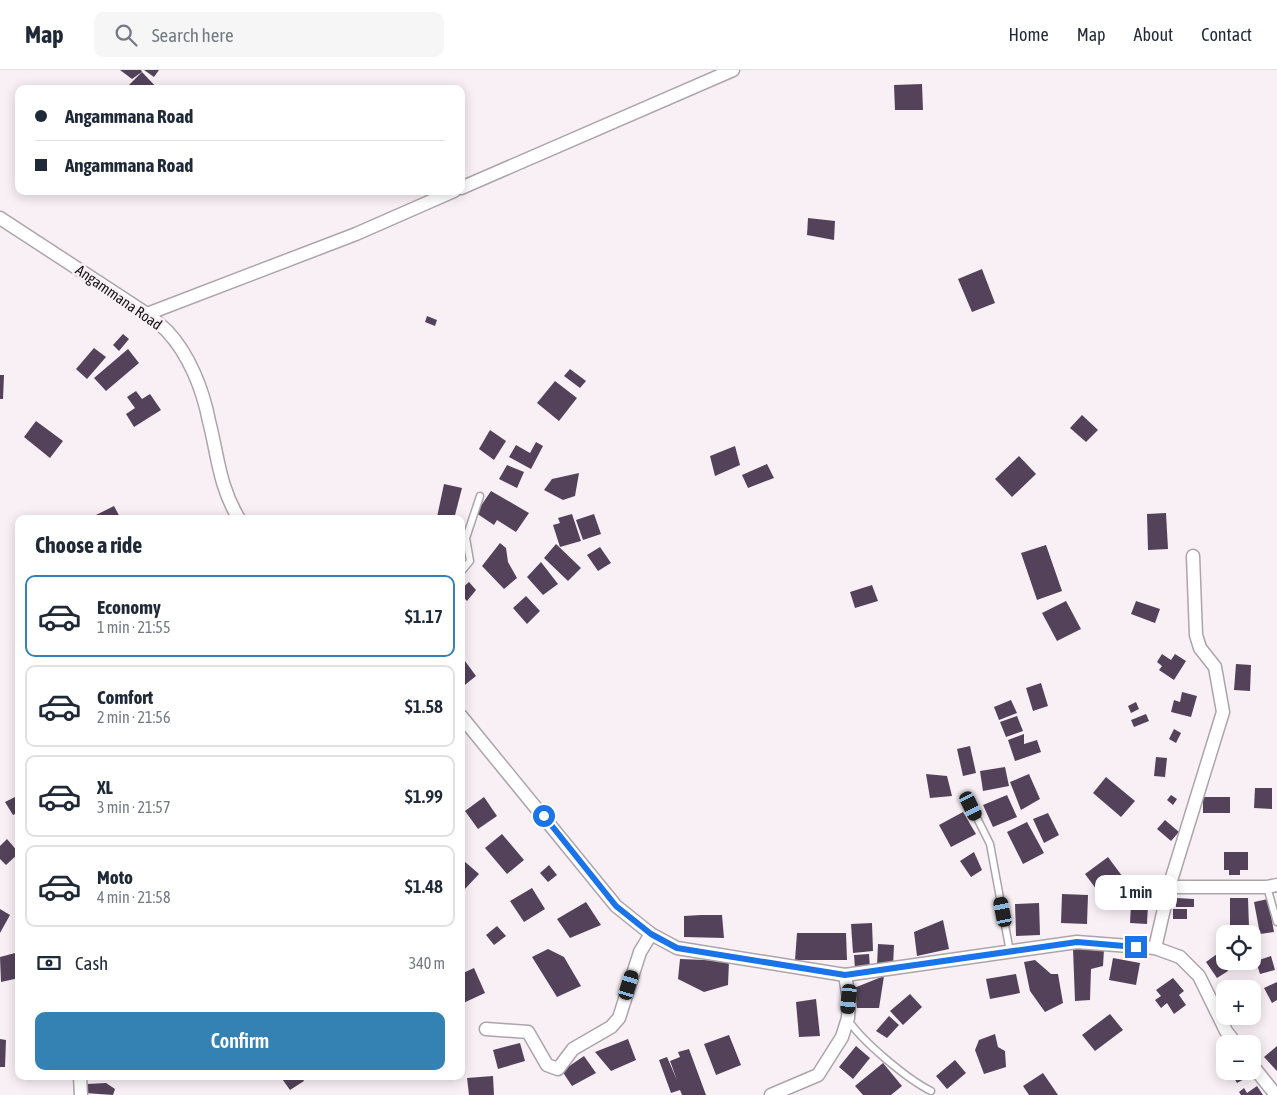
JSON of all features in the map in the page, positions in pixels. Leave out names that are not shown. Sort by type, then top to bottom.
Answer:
[{"type":"street","points":[[465,186],[733,70]]},
{"type":"street","points":[[147,314],[356,234],[445,195]]},
{"type":"street","name":"Angammana Road","points":[[0,218],[147,314],[168,332],[190,365],[209,420],[216,461],[228,502],[236,515]]},
{"type":"street","points":[[1156,948],[1169,888],[1223,712],[1215,667],[1200,648],[1196,635],[1193,556]]},
{"type":"street","points":[[466,731],[616,906],[651,934],[677,948],[845,975],[1077,942],[1156,948],[1180,958],[1199,976],[1229,1035]]},
{"type":"street","points":[[1169,888],[1272,886]]},
{"type":"street","points":[[486,1029],[528,1032],[547,1065],[558,1069],[573,1049],[611,1027],[619,1018],[640,952],[651,934]]},
{"type":"street","points":[[771,1095],[818,1074],[842,1037],[848,1018],[849,999],[845,975]]},
{"type":"street","points":[[1261,1077],[1276,1095]]},
{"type":"street","points":[[80,1080],[81,1095]]},
{"type":"lane","points":[[465,567],[470,561],[466,538],[480,496]]},
{"type":"lane","points":[[971,806],[990,844],[1010,952]]},
{"type":"lane","points":[[1272,886],[1277,922]]},
{"type":"lane","points":[[848,1018],[856,1032],[918,1085],[932,1091]]},
{"type":"building","points":[[120,70],[141,70],[142,72],[132,79]]},
{"type":"building","points":[[144,70],[159,70],[154,77]]},
{"type":"building","points":[[142,72],[154,85],[129,85]]},
{"type":"building","points":[[922,84],[923,110],[895,110],[894,85]]},
{"type":"building","points":[[808,218],[835,221],[834,240],[807,235]]},
{"type":"building","points":[[982,269],[995,303],[972,312],[958,279]]},
{"type":"building","points":[[427,316],[437,320],[435,326],[425,322]]},
{"type":"building","points":[[123,334],[129,339],[119,351],[113,345]]},
{"type":"building","points":[[94,348],[106,357],[87,379],[76,369]]},
{"type":"building","points":[[128,349],[139,363],[106,391],[94,378]]},
{"type":"building","points":[[570,369],[586,381],[580,388],[564,376]]},
{"type":"building","points":[[0,375],[4,375],[3,399],[0,399]]},
{"type":"building","points":[[555,381],[577,398],[559,421],[537,403]]},
{"type":"building","points":[[136,391],[142,399],[150,394],[161,410],[134,427],[126,414],[135,408],[127,397]]},
{"type":"building","points":[[1082,415],[1098,430],[1086,442],[1070,428]]},
{"type":"building","points":[[36,421],[63,441],[50,458],[24,437]]},
{"type":"building","points":[[490,430],[506,441],[494,460],[479,449]]},
{"type":"building","points":[[536,442],[543,446],[531,469],[509,457],[516,445],[530,453]]},
{"type":"building","points":[[735,446],[740,465],[715,476],[710,456]]},
{"type":"building","points":[[1019,456],[1036,474],[1012,497],[995,479]]},
{"type":"building","points":[[767,464],[774,478],[748,488],[742,475]]},
{"type":"building","points":[[507,465],[524,472],[517,488],[499,479]]},
{"type":"building","points":[[579,473],[575,496],[563,500],[544,490],[552,479]]},
{"type":"building","points":[[444,484],[462,488],[455,515],[437,515]]},
{"type":"building","points":[[491,491],[529,513],[516,532],[497,520],[494,525],[476,513]]},
{"type":"building","points":[[114,506],[119,515],[96,515]]},
{"type":"building","points":[[1166,513],[1168,549],[1148,550],[1147,514]]},
{"type":"building","points":[[572,514],[581,541],[560,547],[553,525],[560,523],[558,518]]},
{"type":"building","points":[[594,514],[601,534],[583,540],[576,520]]},
{"type":"building","points":[[500,543],[506,548],[508,562],[517,578],[504,589],[482,566]]},
{"type":"building","points":[[556,544],[581,568],[568,581],[544,558]]},
{"type":"building","points":[[1046,545],[1062,591],[1037,600],[1021,553]]},
{"type":"building","points":[[600,547],[611,563],[598,571],[587,555]]},
{"type":"building","points":[[541,562],[558,584],[543,595],[527,577]]},
{"type":"building","points":[[469,582],[476,590],[467,601],[465,599],[465,586]]},
{"type":"building","points":[[872,585],[878,601],[855,608],[850,592]]},
{"type":"building","points":[[526,596],[540,611],[527,624],[513,608]]},
{"type":"building","points":[[1066,601],[1081,629],[1057,641],[1042,613]]},
{"type":"building","points":[[1136,601],[1160,609],[1155,623],[1131,614]]},
{"type":"building","points":[[1162,654],[1171,660],[1175,654],[1186,661],[1174,680],[1159,670],[1162,666],[1157,662]]},
{"type":"building","points":[[465,661],[476,676],[465,685]]},
{"type":"building","points":[[1236,664],[1251,665],[1250,691],[1234,690]]},
{"type":"building","points":[[1041,683],[1048,706],[1033,711],[1026,688]]},
{"type":"building","points":[[1182,692],[1197,696],[1191,717],[1171,712],[1174,700],[1180,702]]},
{"type":"building","points":[[1011,700],[1017,713],[999,720],[994,707]]},
{"type":"building","points":[[1136,702],[1139,709],[1131,713],[1128,706]]},
{"type":"building","points":[[1146,714],[1149,721],[1134,727],[1131,720]]},
{"type":"building","points":[[1017,716],[1023,731],[1006,737],[1000,722]]},
{"type":"building","points":[[1174,729],[1181,733],[1176,743],[1169,739]]},
{"type":"building","points":[[1024,734],[1024,744],[1037,740],[1041,752],[1015,761],[1008,740]]},
{"type":"building","points":[[970,746],[976,773],[963,776],[957,749]]},
{"type":"building","points":[[1156,757],[1167,758],[1165,777],[1154,776]]},
{"type":"building","points":[[1005,767],[1009,786],[983,791],[980,771]]},
{"type":"building","points":[[926,774],[947,776],[952,796],[930,798]]},
{"type":"building","points":[[1029,774],[1040,799],[1021,810],[1010,782]]},
{"type":"building","points":[[1106,777],[1135,801],[1121,817],[1093,793]]},
{"type":"building","points":[[1255,788],[1272,788],[1272,809],[1254,808]]},
{"type":"building","points":[[1007,795],[1017,817],[993,827],[983,805]]},
{"type":"building","points":[[1171,795],[1177,799],[1173,805],[1167,800]]},
{"type":"building","points":[[15,797],[15,814],[13,815],[5,802]]},
{"type":"building","points":[[484,797],[497,816],[478,829],[465,811]]},
{"type":"building","points":[[1203,797],[1230,797],[1230,813],[1203,813]]},
{"type":"building","points":[[963,812],[976,834],[951,847],[939,825]]},
{"type":"building","points":[[1048,813],[1059,835],[1044,843],[1033,819]]},
{"type":"building","points":[[1165,820],[1179,832],[1171,841],[1157,829]]},
{"type":"building","points":[[1027,822],[1044,853],[1023,864],[1007,832]]},
{"type":"building","points":[[502,834],[524,860],[507,874],[485,848]]},
{"type":"building","points":[[7,839],[15,848],[15,857],[6,865],[0,859],[0,846]]},
{"type":"building","points":[[974,852],[982,870],[971,877],[960,861]]},
{"type":"building","points":[[1224,852],[1248,852],[1248,870],[1240,870],[1240,875],[1229,875],[1229,870],[1224,870]]},
{"type":"building","points":[[1108,857],[1128,884],[1105,901],[1085,874]]},
{"type":"building","points":[[465,862],[479,874],[465,889]]},
{"type":"building","points":[[549,865],[557,875],[548,882],[540,873]]},
{"type":"building","points":[[532,888],[545,909],[524,922],[510,901]]},
{"type":"building","points":[[1062,894],[1088,895],[1087,924],[1061,923]]},
{"type":"building","points":[[1176,898],[1194,899],[1194,907],[1176,907]]},
{"type":"building","points":[[1230,898],[1248,898],[1249,925],[1230,925]]},
{"type":"building","points":[[1268,899],[1274,932],[1261,934],[1261,925],[1258,925],[1254,902]]},
{"type":"building","points":[[586,902],[601,925],[570,938],[557,919]]},
{"type":"building","points":[[1039,903],[1040,935],[1016,936],[1015,904]]},
{"type":"building","points":[[1131,904],[1148,905],[1147,924],[1130,923]]},
{"type":"building","points":[[0,909],[10,915],[0,933]]},
{"type":"building","points":[[1173,909],[1187,909],[1187,919],[1173,919]]},
{"type":"building","points":[[722,915],[724,938],[684,937],[684,916]]},
{"type":"building","points":[[943,920],[949,949],[917,956],[914,932]]},
{"type":"building","points":[[872,923],[873,951],[853,953],[851,924]]},
{"type":"building","points":[[497,926],[506,936],[494,945],[486,935]]},
{"type":"building","points":[[797,933],[846,933],[847,960],[795,960]]},
{"type":"building","points":[[878,944],[894,945],[893,967],[877,966]]},
{"type":"building","points":[[1080,947],[1104,949],[1103,966],[1091,969],[1090,1000],[1075,1001],[1073,949]]},
{"type":"building","points":[[548,949],[564,957],[581,986],[557,997],[532,957]]},
{"type":"building","points":[[15,953],[15,979],[1,982],[0,957]]},
{"type":"building","points":[[869,954],[870,968],[855,969],[854,955]]},
{"type":"building","points":[[1216,955],[1216,970],[1228,971],[1217,978],[1206,962]]},
{"type":"building","points":[[1271,956],[1275,970],[1260,974],[1259,970],[1261,970],[1261,959]]},
{"type":"building","points":[[1113,958],[1140,963],[1136,985],[1109,980]]},
{"type":"building","points":[[680,959],[729,961],[728,985],[704,992],[678,979]]},
{"type":"building","points":[[1035,960],[1051,974],[1058,974],[1063,1003],[1045,1012],[1030,991],[1024,962]]},
{"type":"building","points":[[474,968],[485,993],[465,1002],[465,972]]},
{"type":"building","points":[[1016,974],[1020,993],[990,999],[986,979]]},
{"type":"building","points":[[884,976],[879,1008],[857,1008],[854,988]]},
{"type":"building","points":[[1173,978],[1184,991],[1179,995],[1186,1005],[1174,1014],[1167,1003],[1161,1008],[1155,1000],[1161,996],[1156,990]]},
{"type":"building","points":[[1277,982],[1277,1000],[1272,1003],[1264,988]]},
{"type":"building","points":[[910,994],[922,1007],[903,1025],[890,1011]]},
{"type":"building","points":[[816,999],[820,1036],[799,1037],[796,1002]]},
{"type":"building","points":[[1110,1014],[1123,1030],[1095,1051],[1082,1035]]},
{"type":"building","points":[[889,1016],[899,1025],[887,1038],[876,1031]]},
{"type":"building","points":[[995,1034],[998,1047],[1005,1051],[1006,1067],[984,1074],[975,1050],[979,1040]]},
{"type":"building","points":[[729,1035],[741,1065],[716,1075],[704,1044]]},
{"type":"building","points":[[0,1039],[6,1040],[5,1067],[0,1067]]},
{"type":"building","points":[[628,1039],[636,1060],[611,1071],[595,1052]]},
{"type":"building","points":[[520,1043],[525,1061],[498,1069],[493,1050]]},
{"type":"building","points":[[856,1046],[870,1058],[853,1079],[839,1067]]},
{"type":"building","points":[[1277,1046],[1277,1071],[1264,1057]]},
{"type":"building","points":[[689,1049],[706,1095],[682,1095],[680,1090],[671,1093],[659,1060],[667,1057],[677,1080],[670,1061],[680,1057],[678,1052]]},
{"type":"building","points":[[584,1056],[596,1073],[572,1086],[562,1071]]},
{"type":"building","points":[[955,1060],[966,1073],[947,1089],[936,1076]]},
{"type":"building","points":[[883,1063],[902,1086],[891,1095],[863,1095],[855,1086]]},
{"type":"building","points":[[1043,1073],[1058,1095],[1029,1095],[1023,1086]]},
{"type":"building","points":[[493,1076],[494,1095],[469,1095],[467,1078]]},
{"type":"building","points":[[283,1080],[303,1080],[304,1081],[290,1090]]},
{"type":"building","points":[[106,1083],[115,1089],[113,1095],[85,1093],[87,1084]]},
{"type":"building","points":[[1257,1086],[1263,1095],[1241,1095],[1239,1092],[1244,1088],[1247,1093]]},
{"type":"route","points":[[544,816],[616,906],[651,934],[677,948],[845,975],[1077,942],[1136,947]]}]
